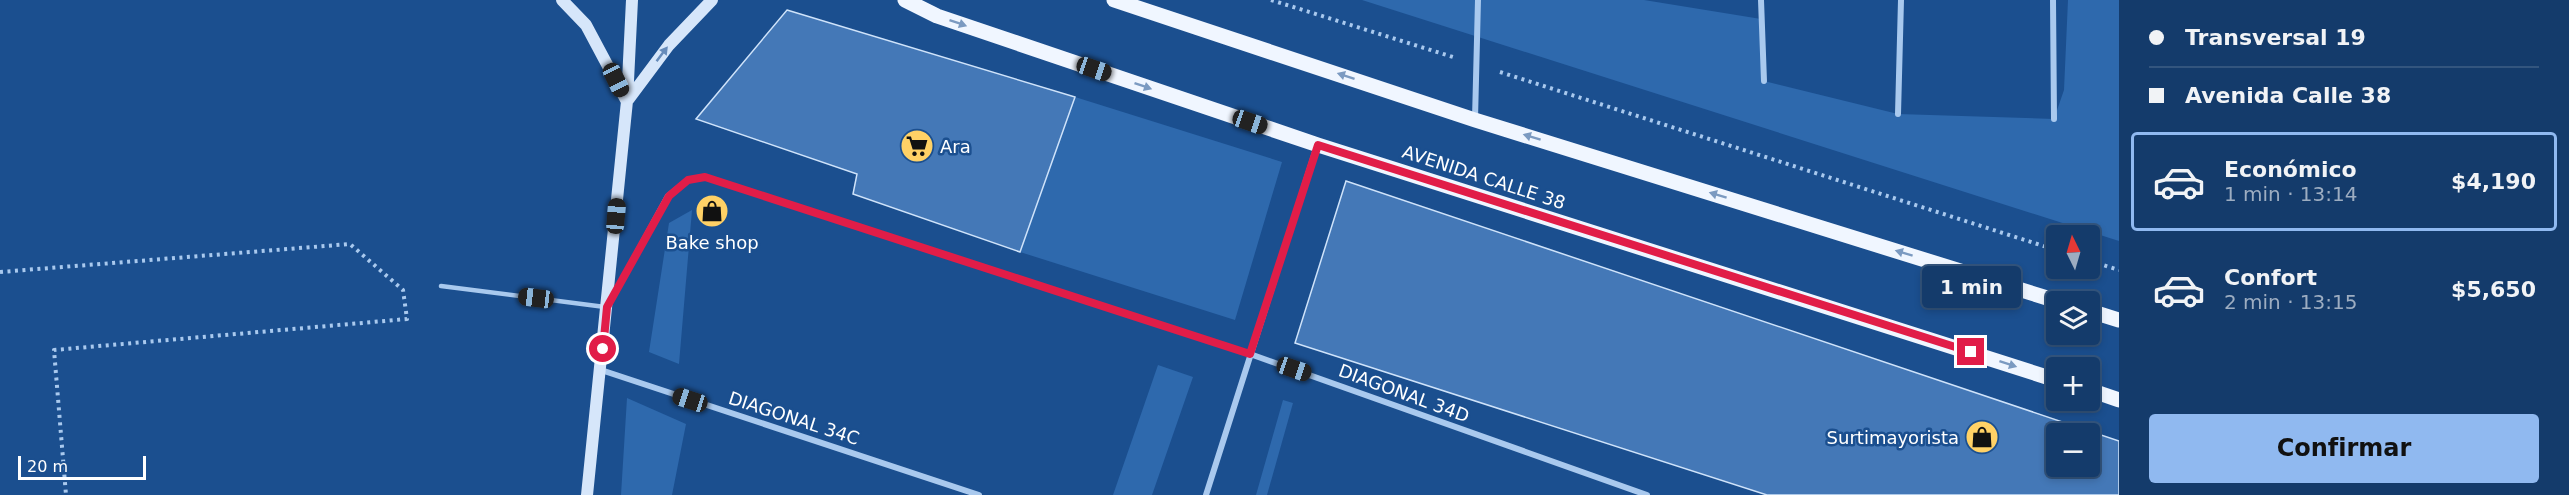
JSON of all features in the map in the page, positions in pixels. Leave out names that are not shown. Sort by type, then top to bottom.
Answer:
[{"type":"main road","points":[[562,0],[586,25],[627,101]]},
{"type":"main road","points":[[587,495],[627,101],[632,0]]},
{"type":"main road","points":[[627,101],[669,45],[712,0]]},
{"type":"main road","name":"AVENIDA CALLE 38","points":[[904,0],[937,16],[1318,145],[2046,377]]},
{"type":"main road","points":[[1114,0],[1475,120],[2046,298]]},
{"type":"main road","points":[[2100,314],[2119,320]]},
{"type":"main road","points":[[2100,393],[2119,400]]},
{"type":"street","points":[[1475,120],[1478,0]]},
{"type":"street","points":[[1761,0],[1764,81]]},
{"type":"street","points":[[1898,114],[1901,0]]},
{"type":"street","points":[[2053,0],[2054,119]]},
{"type":"street","points":[[1206,495],[1318,145]]},
{"type":"street","name":"DIAGONAL 34D","points":[[607,307],[669,196],[688,180],[705,177],[1250,354],[1647,495]]},
{"type":"street","name":"DIAGONAL 34C","points":[[601,370],[979,495]]},
{"type":"lane","points":[[441,286],[607,307]]},
{"type":"path","points":[[1271,0],[2046,247]]},
{"type":"path","points":[[0,272],[350,244],[403,290],[407,319],[54,350],[66,495]]},
{"type":"path","points":[[2100,264],[2119,270]]},
{"type":"shaded area","points":[[1362,0],[1644,0],[1761,19],[1764,81],[1898,114],[2054,119],[2064,90],[2068,0],[2119,0],[2119,241],[2100,235],[2100,225],[2069,225]]},
{"type":"shaded area","points":[[1075,97],[1282,162],[1235,320],[1020,252]]},
{"type":"shaded area","points":[[692,210],[679,364],[649,352],[669,223]]},
{"type":"shaded area","points":[[1158,365],[1193,377],[1152,495],[1113,495]]},
{"type":"shaded area","points":[[627,398],[686,424],[672,495],[621,495]]},
{"type":"shaded area","points":[[1283,400],[1293,403],[1267,495],[1256,495]]},
{"type":"building","name":"Ara","points":[[787,10],[1075,97],[1020,252],[853,194],[857,174],[696,119]]},
{"type":"building","points":[[1346,181],[2065,423],[2046,423],[2046,477],[2100,477],[2100,435],[2119,441],[2119,495],[1767,495],[1295,343]]},
{"type":"place","name":"Ara","points":[[917,146]]},
{"type":"place","name":"Bake shop","points":[[712,211]]},
{"type":"place","name":"Surtimayorista","points":[[1982,437]]},
{"type":"route","points":[[603,349],[607,307],[669,196],[688,180],[705,177],[1250,354],[1318,145],[1971,352]]}]
